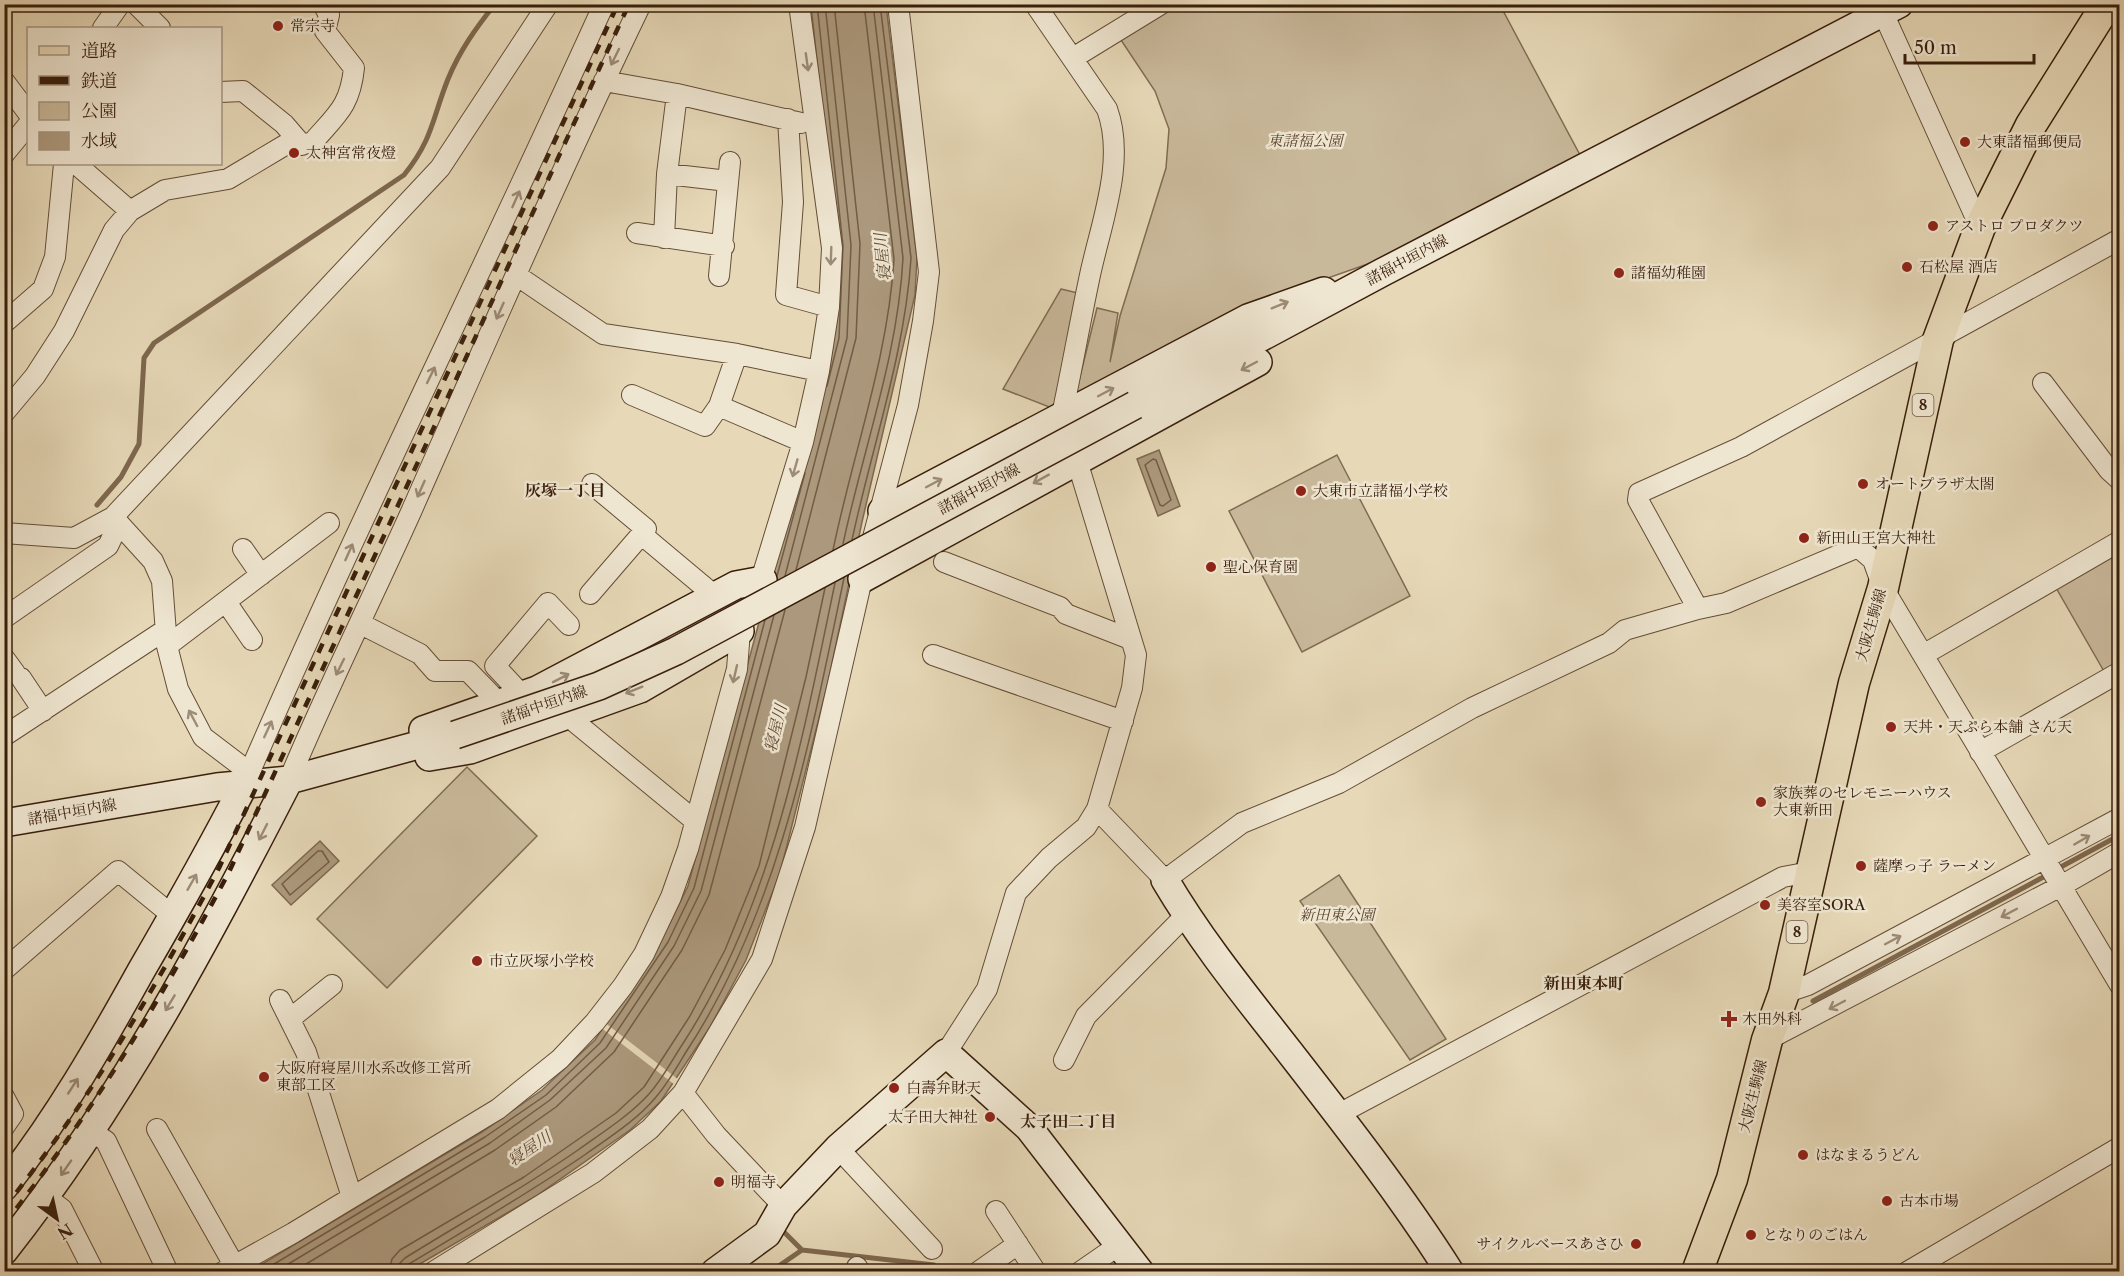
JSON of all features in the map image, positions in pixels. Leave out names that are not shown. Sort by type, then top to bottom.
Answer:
[{"type":"main road","name":"大阪生駒線","points":[[1697,1272],[1732,1179],[1767,1040],[1784,993],[1854,683],[1883,588],[1938,340],[1980,226],[2031,125],[2107,4]]},
{"type":"street","points":[[104,27],[120,4]]},
{"type":"street","points":[[136,4],[159,27]]},
{"type":"street","points":[[4,414],[35,376],[64,331],[114,230],[130,211],[165,190],[228,179],[285,145],[312,143],[347,103],[352,90],[354,68],[325,31],[329,15],[323,4]]},
{"type":"street","points":[[4,533],[74,538],[116,520],[440,168],[548,4]]},
{"type":"street","points":[[4,1187],[22,1164],[101,1042],[173,916],[247,777],[391,457],[509,214],[604,4]]},
{"type":"street","points":[[4,1251],[46,1197],[113,1100],[206,942],[289,780],[320,707],[361,624],[516,275],[641,4]]},
{"type":"street","points":[[157,1129],[229,1268],[498,1109],[560,1059],[595,1022],[624,986],[658,929],[688,849],[694,820],[737,669],[740,631],[763,580],[803,442],[819,371],[829,307],[832,248],[818,129],[799,4]]},
{"type":"street","points":[[434,1272],[626,1150],[683,1093],[740,999],[764,952],[805,827],[862,579],[908,405],[929,272],[898,4]]},
{"type":"street","points":[[715,1272],[767,1234],[783,1206],[838,1148],[946,1053],[987,989],[1016,893],[1049,858],[1086,827],[1097,809],[1132,688],[1136,655],[1062,415],[1107,201],[1114,144],[1113,126],[1107,109],[1035,4]]},
{"type":"street","points":[[1073,58],[1161,4]]},
{"type":"street","points":[[1887,7],[1980,226]]},
{"type":"street","name":"諸福中垣内線","points":[[4,823],[247,777],[289,780],[455,735],[599,686],[676,651],[1383,272],[1887,7]]},
{"type":"street","points":[[4,81],[27,112]]},
{"type":"street","points":[[604,81],[788,118],[818,129]]},
{"type":"street","points":[[222,92],[243,91],[284,124],[302,145]]},
{"type":"street","points":[[664,238],[667,174],[677,94]]},
{"type":"street","points":[[788,118],[793,202],[786,295],[829,307]]},
{"type":"street","points":[[4,154],[27,126]]},
{"type":"street","points":[[4,323],[43,289],[55,257],[64,165]]},
{"type":"street","points":[[77,165],[130,211]]},
{"type":"street","points":[[667,174],[729,172],[724,246],[719,276]]},
{"type":"street","points":[[637,233],[724,246]]},
{"type":"street","points":[[1698,609],[1638,500],[1639,493],[1741,447],[2120,239]]},
{"type":"street","points":[[882,510],[1248,318],[1290,301],[1383,272]]},
{"type":"street","points":[[862,579],[1076,459],[1281,349],[1383,272]]},
{"type":"street","points":[[516,275],[603,334],[737,354],[819,371]]},
{"type":"street","points":[[632,395],[705,426],[719,406],[737,354]]},
{"type":"street","points":[[2043,383],[2109,470],[2120,480]]},
{"type":"street","points":[[719,406],[803,442]]},
{"type":"street","points":[[590,594],[646,529],[592,484]]},
{"type":"street","points":[[4,618],[108,546],[116,520]]},
{"type":"street","points":[[116,520],[153,561],[162,581],[166,638],[178,689],[203,737],[247,777]]},
{"type":"street","points":[[4,736],[226,602],[329,523]]},
{"type":"street","points":[[641,534],[715,597]]},
{"type":"street","points":[[1923,655],[2120,541]]},
{"type":"street","points":[[1165,880],[1242,823],[1339,783],[1472,708],[1609,643],[1625,630],[1726,603],[1858,547],[1873,560],[1883,588],[2120,985]]},
{"type":"street","points":[[243,549],[261,575]]},
{"type":"street","points":[[944,562],[1060,607],[1066,614],[1130,639]]},
{"type":"street","points":[[351,763],[435,724],[510,699],[626,645],[736,585],[763,580]]},
{"type":"street","points":[[226,602],[252,640]]},
{"type":"street","points":[[510,699],[495,666],[548,603],[569,625]]},
{"type":"street","points":[[361,624],[420,654],[435,671],[468,671],[510,699]]},
{"type":"street","points":[[351,763],[406,761],[470,750],[640,688],[740,631]]},
{"type":"street","points":[[933,655],[1123,722]]},
{"type":"street","points":[[13,670],[43,711]]},
{"type":"street","points":[[1980,752],[2120,672]]},
{"type":"street","points":[[569,714],[576,723],[694,820]]},
{"type":"street","points":[[1097,809],[1165,880],[1186,915],[1416,1219],[1450,1272]]},
{"type":"street","points":[[1767,1040],[2052,873],[2120,818]]},
{"type":"street","points":[[1784,993],[1808,985],[2052,873],[2120,852]]},
{"type":"street","points":[[4,970],[118,871],[173,916]]},
{"type":"street","points":[[1337,1114],[1783,877],[1810,872]]},
{"type":"street","points":[[1064,1060],[1086,1016],[1186,915]]},
{"type":"street","points":[[290,1019],[332,985]]},
{"type":"street","points":[[280,1000],[306,1052],[352,1197]]},
{"type":"street","points":[[946,1053],[1029,1128],[1140,1272]]},
{"type":"street","points":[[683,1093],[716,1135],[783,1206]]},
{"type":"street","points":[[4,1097],[13,1114],[4,1127]]},
{"type":"street","points":[[91,1131],[106,1142],[168,1272]]},
{"type":"street","points":[[1907,1272],[2120,1147]]},
{"type":"street","points":[[838,1148],[932,1249]]},
{"type":"street","points":[[46,1197],[62,1209],[94,1272]]},
{"type":"street","points":[[996,1211],[1036,1272]]},
{"type":"street","points":[[978,1272],[1018,1244]]},
{"type":"street","points":[[1080,1272],[1119,1245]]},
{"type":"green space","name":"東諸福公園","points":[[1176,5],[1500,5],[1580,155],[1376,261],[1243,308],[1075,397],[1097,308],[1118,313],[1110,362],[1120,316],[1166,168],[1169,129],[1155,91],[1119,37]]},
{"type":"green space","points":[[1061,289],[1082,294],[1057,410],[1003,389]]},
{"type":"green space","points":[[1337,455],[1410,596],[1302,652],[1229,511]]},
{"type":"green space","points":[[2119,546],[2119,664],[2105,673],[2055,586]]},
{"type":"green space","points":[[467,767],[537,836],[387,988],[317,919]]},
{"type":"green space","name":"新田東公園","points":[[1339,875],[1446,1039],[1410,1060],[1300,901]]},
{"type":"water","name":"寝屋川","points":[[811,5],[886,5],[917,258],[915,295],[862,522],[828,682],[780,873],[746,960],[710,1027],[661,1101],[630,1130],[536,1196],[408,1271],[249,1272],[482,1132],[542,1090],[595,1040],[662,939],[688,886],[800,470],[837,246]]},
{"type":"water","points":[[1159,450],[1180,506],[1158,516],[1137,459]]},
{"type":"water","points":[[320,841],[339,861],[291,905],[272,885]]},
{"type":"pier","points":[[604,1022],[679,1080],[675,1085],[600,1027]]},
{"type":"waterway","points":[[97,505],[121,477],[139,444],[144,358],[154,343],[404,175],[421,150],[458,58],[495,4]]},
{"type":"waterway","points":[[2057,869],[2120,835]]},
{"type":"waterway","points":[[1813,1001],[2049,874]]},
{"type":"waterway","points":[[785,1233],[802,1250]]},
{"type":"waterway","points":[[770,1272],[802,1250],[934,1265],[937,1272]]},
{"type":"railway","points":[[4,1208],[65,1127],[120,1043],[219,868],[618,4]]},
{"type":"railway","points":[[4,1224],[67,1140],[125,1053],[229,872],[629,4]]},
{"type":"place","name":"常宗寺","points":[[278,26]]},
{"type":"place","name":"大東諸福郵便局","points":[[1965,142]]},
{"type":"place","name":"太神宮常夜燈","points":[[294,153]]},
{"type":"place","name":"アストロ プロダクツ","points":[[1933,226]]},
{"type":"place","name":"石松屋 酒店","points":[[1907,267]]},
{"type":"place","name":"諸福幼稚園","points":[[1619,273]]},
{"type":"place","name":"オートプラザ太閤","points":[[1863,484]]},
{"type":"place","name":"大東市立諸福小学校","points":[[1301,491]]},
{"type":"place","name":"新田山王宮大神社","points":[[1804,538]]},
{"type":"place","name":"聖心保育園","points":[[1211,567]]},
{"type":"place","name":"天丼・天ぷら本舗 さん天","points":[[1891,727]]},
{"type":"place","name":"家族葬のセレモニーハウス 大東新田","points":[[1761,802]]},
{"type":"place","name":"薩摩っ子 ラーメン","points":[[1861,866]]},
{"type":"place","name":"美容室SORA","points":[[1765,905]]},
{"type":"place","name":"市立灰塚小学校","points":[[477,961]]},
{"type":"place","name":"木田外科","points":[[1729,1019]]},
{"type":"place","name":"大阪府寝屋川水系改修工営所 東部工区","points":[[264,1077]]},
{"type":"place","name":"白壽弁財天","points":[[894,1088]]},
{"type":"place","name":"太子田大神社","points":[[990,1117]]},
{"type":"place","name":"はなまるうどん","points":[[1803,1155]]},
{"type":"place","name":"明福寺","points":[[719,1182]]},
{"type":"place","name":"古本市場","points":[[1887,1201]]},
{"type":"place","name":"となりのごはん","points":[[1751,1235]]},
{"type":"place","name":"サイクルベースあさひ","points":[[1636,1244]]},
{"type":"district","name":"灰塚一丁目","points":[[565,490]]},
{"type":"district","name":"新田東本町","points":[[1584,983]]},
{"type":"district","name":"太子田二丁目","points":[[1068,1121]]}]
